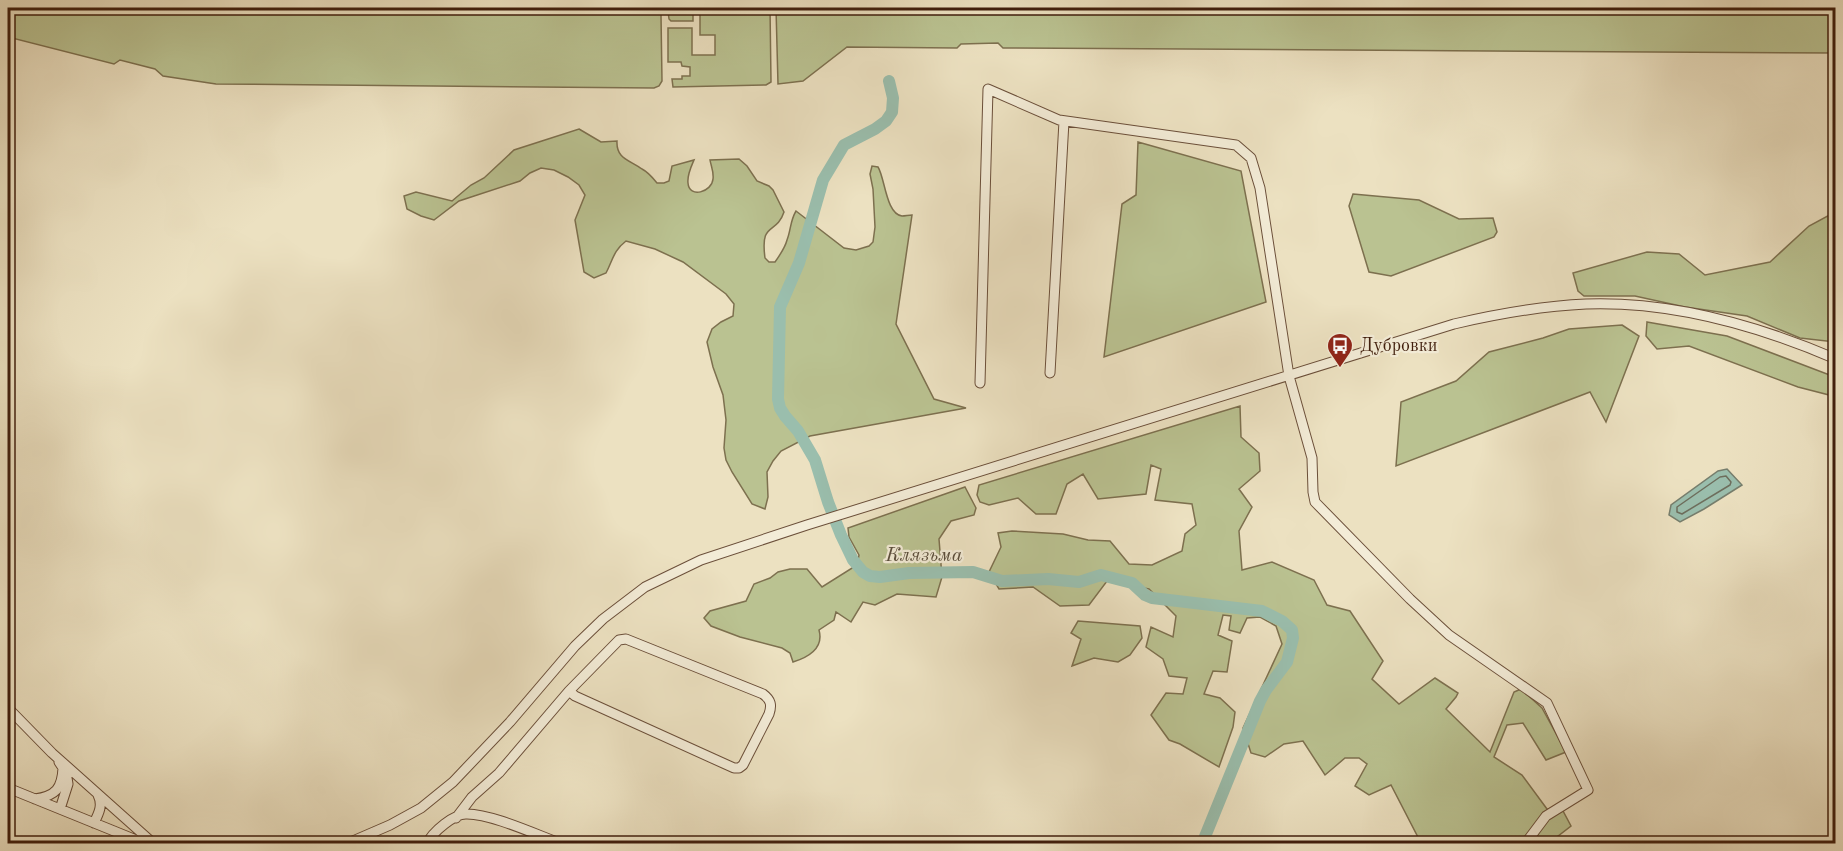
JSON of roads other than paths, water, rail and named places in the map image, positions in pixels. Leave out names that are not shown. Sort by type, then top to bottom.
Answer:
[{"type":"street","points":[[980,383],[988,90],[1059,120],[1236,145],[1251,158],[1260,188],[1289,375],[1312,458],[1312,492],[1316,502],[1410,599],[1449,634],[1547,703],[1588,790],[1546,816],[1525,843]]},
{"type":"street","points":[[1050,373],[1064,120]]},
{"type":"street","points":[[346,843],[390,825],[421,808],[453,782],[510,722],[575,646],[603,619],[645,587],[701,560],[807,525],[1454,324],[1509,312],[1587,304],[1633,305],[1721,319],[1763,330],[1836,359]]},
{"type":"street","points":[[456,818],[472,797],[499,773],[569,691],[619,640],[626,639],[764,694],[770,699],[771,706],[743,765],[734,768],[586,701],[569,691]]},
{"type":"street","points":[[8,708],[52,753],[153,843]]},
{"type":"street","points":[[52,753],[63,768],[68,784],[60,809]]},
{"type":"street","points":[[34,799],[44,798],[53,793],[62,783],[63,768]]},
{"type":"street","points":[[8,788],[146,843]]},
{"type":"street","points":[[94,823],[101,801],[97,793]]},
{"type":"street","points":[[427,843],[429,838],[444,824],[465,813],[491,819],[562,843]]},
{"type":"water","points":[[1727,469],[1742,485],[1680,522],[1669,515],[1671,505],[1718,471]]},
{"type":"waterway","name":"Клязьма","points":[[889,81],[893,98],[892,112],[886,121],[875,129],[844,145],[823,180],[799,263],[780,307],[778,399],[780,408],[798,431],[815,460],[828,502],[853,560],[863,572],[870,576],[973,572],[1002,581],[1048,579],[1079,582],[1101,575],[1132,583],[1152,598],[1262,611],[1282,621],[1292,630],[1293,638],[1287,662],[1260,701],[1202,844]]},
{"type":"place","name":"Дубровки","points":[[1340,369]]}]
